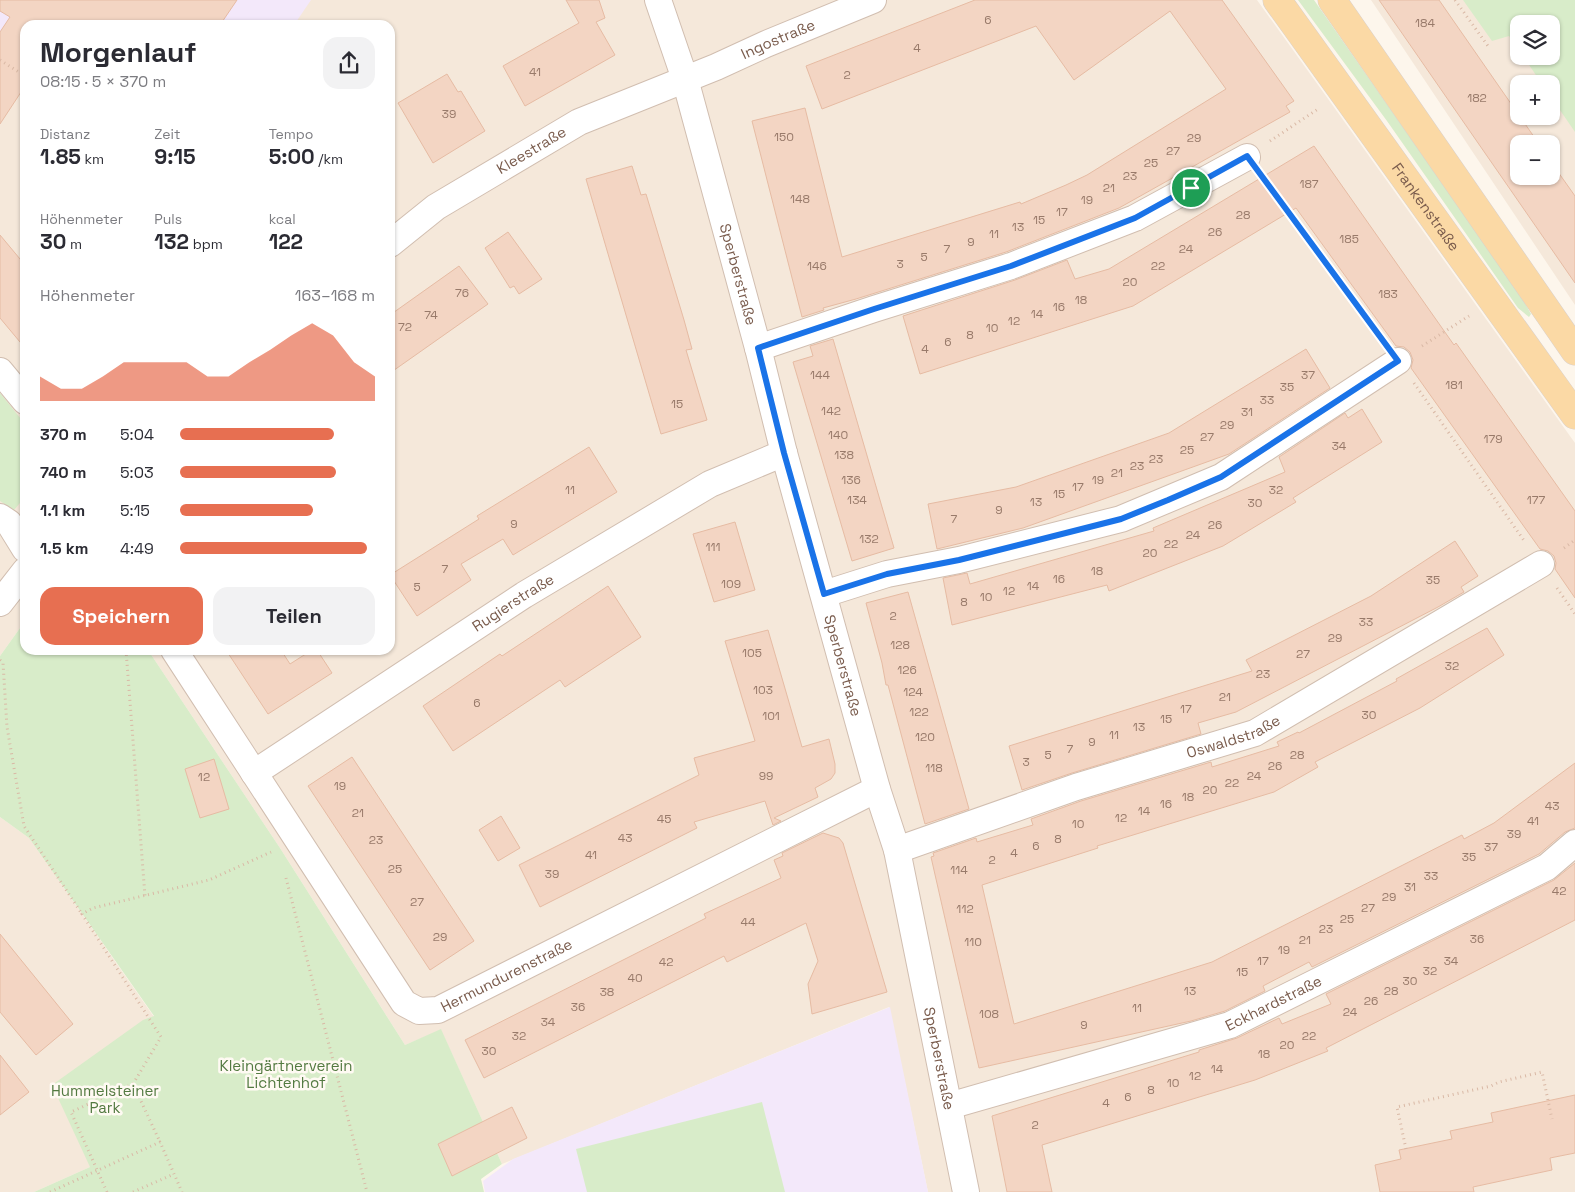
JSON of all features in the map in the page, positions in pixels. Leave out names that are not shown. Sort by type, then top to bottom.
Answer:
[{"type":"main road","name":"Frankenstraße","points":[[1277,0],[1575,415]]},
{"type":"main road","points":[[1332,0],[1573,346]]},
{"type":"street","name":"Sperberstraße","points":[[658,0],[686,79],[784,453],[876,789],[897,850],[966,1192]]},
{"type":"street","name":"Ingostraße","points":[[686,79],[873,0]]},
{"type":"street","name":"Kleestraße","points":[[395,240],[436,207],[579,122],[686,79]]},
{"type":"street","points":[[758,348],[1011,266],[1126,222],[1247,156]]},
{"type":"street","points":[[824,594],[887,574],[959,560],[1128,516],[1221,477],[1398,361]]},
{"type":"street","points":[[0,371],[20,395]]},
{"type":"street","name":"Rugierstraße","points":[[254,774],[532,590],[710,484],[784,453]]},
{"type":"street","points":[[0,517],[9,523],[20,541]]},
{"type":"street","name":"Oswaldstraße","points":[[897,850],[1076,787],[1255,733],[1541,564]]},
{"type":"street","points":[[0,603],[20,577]]},
{"type":"street","name":"Hermundurenstraße","points":[[177,655],[404,1003],[419,1012],[438,1010],[876,789]]},
{"type":"street","name":"Eckhardstraße","points":[[949,1106],[1230,1025],[1547,867],[1575,843]]},
{"type":"path","points":[[1455,0],[1488,46]]},
{"type":"path","points":[[0,60],[20,73]]},
{"type":"path","points":[[1318,109],[1247,156],[1398,361],[1541,564]]},
{"type":"path","points":[[1398,361],[1471,314]]},
{"type":"path","points":[[126,655],[144,896]]},
{"type":"path","points":[[0,660],[3,663],[7,727],[24,826],[161,1037],[133,1084],[71,1112],[107,1192]]},
{"type":"path","points":[[82,914],[93,908],[209,880],[296,839]]},
{"type":"path","points":[[286,876],[367,1192]]},
{"type":"path","points":[[1406,1149],[1397,1107],[1491,1086],[1499,1082],[1542,1072],[1552,1118]]},
{"type":"path","points":[[133,1084],[182,1192]]},
{"type":"path","points":[[50,1192],[160,1142]]},
{"type":"path","points":[[134,1192],[174,1174]]},
{"type":"shaded area","points":[[0,0],[1257,0],[1575,443],[1575,1192],[928,1192],[889,1007],[502,1164],[441,1030],[405,1045],[280,848],[151,655],[395,655],[395,20],[20,20],[20,628],[0,656]]},
{"type":"shaded area","points":[[0,0],[311,0],[297,20],[20,20],[20,30],[0,49]]},
{"type":"shaded area","points":[[1371,0],[1575,0],[1575,305]]},
{"type":"shaded area","points":[[0,817],[29,838],[154,1017],[143,1021],[90,1167],[34,1192],[0,1192]]},
{"type":"shaded area","points":[[890,1007],[928,1192],[485,1192],[483,1181],[513,1159]]},
{"type":"green space","points":[[1298,0],[1314,0],[1521,296],[1531,314],[1529,317],[1518,308],[1387,121]]},
{"type":"green space","points":[[1463,0],[1575,0],[1575,132],[1560,110],[1560,75],[1536,75],[1529,65],[1560,65],[1560,15],[1510,15],[1510,37],[1509,36],[1492,41]]},
{"type":"green space","points":[[0,393],[20,418],[20,503],[14,510],[0,501]]},
{"type":"green space","name":"Kleingärtnerverein Lichtenhof","points":[[20,628],[20,655],[151,655],[280,848],[405,1045],[441,1029],[502,1164],[481,1179],[484,1192],[34,1192],[90,1167],[52,1085],[143,1020],[154,1016],[29,838],[0,817],[0,656]]},
{"type":"green space","points":[[762,1102],[785,1192],[587,1192],[576,1149]]},
{"type":"building","points":[[0,0],[237,0],[223,20],[20,20],[20,94],[0,124],[0,32],[10,17],[0,11]]},
{"type":"building","points":[[566,0],[599,0],[605,18],[596,22],[615,55],[525,106],[503,66],[579,23]]},
{"type":"building","points":[[975,0],[1222,0],[1294,101],[1286,106],[1290,112],[1119,208],[1006,252],[823,308],[824,310],[802,317],[752,121],[805,108],[842,257],[1020,202],[1021,204],[1066,185],[1087,175],[1226,89],[1170,11],[1074,80],[1036,26],[822,109],[806,66]]},
{"type":"building","points":[[1379,0],[1439,0],[1510,102],[1510,125],[1526,125],[1533,135],[1510,135],[1510,185],[1560,185],[1560,175],[1575,196],[1575,283]]},
{"type":"building","points":[[447,74],[458,92],[461,91],[485,131],[433,163],[398,103]]},
{"type":"building","points":[[1314,146],[1454,345],[1456,343],[1575,511],[1575,598],[1555,569],[1554,556],[1548,551],[1540,549],[1411,368],[1413,360],[1410,352],[1404,347],[1396,346],[1296,208],[1133,306],[920,374],[903,316],[1015,280],[1067,260],[1075,279],[1109,269]]},
{"type":"building","points":[[632,166],[641,195],[646,194],[684,320],[692,349],[686,350],[707,420],[661,434],[586,179]]},
{"type":"building","points":[[508,232],[542,279],[519,294],[514,286],[510,288],[485,248]]},
{"type":"building","points":[[0,235],[20,259],[20,342],[0,318]]},
{"type":"building","points":[[459,266],[488,304],[395,369],[395,311]]},
{"type":"building","points":[[833,339],[894,548],[852,561],[793,362],[813,356],[810,346]]},
{"type":"building","points":[[1306,349],[1330,388],[1229,454],[1023,528],[937,549],[928,504],[1016,487],[1169,433]]},
{"type":"building","points":[[1362,409],[1382,442],[1293,498],[1296,502],[1223,546],[1109,591],[1107,585],[952,625],[943,578],[967,573],[970,584],[1154,531],[1153,528],[1285,472],[1279,457],[1345,413],[1348,418]]},
{"type":"building","points":[[589,447],[617,492],[513,555],[503,539],[461,564],[471,580],[417,616],[395,583],[395,572],[479,519],[477,516]]},
{"type":"building","points":[[735,522],[755,590],[714,602],[693,534]]},
{"type":"building","points":[[1455,541],[1478,576],[1461,587],[1464,592],[1438,607],[1236,712],[1198,723],[1201,734],[1022,790],[1009,746],[1252,671],[1246,660],[1371,596]]},
{"type":"building","points":[[608,586],[641,637],[565,687],[560,680],[453,751],[423,706],[500,654],[502,656]]},
{"type":"building","points":[[908,592],[969,809],[925,824],[888,685],[886,685],[866,603]]},
{"type":"building","points":[[1487,628],[1504,655],[1420,708],[1315,762],[1318,767],[1274,792],[1097,846],[1098,848],[982,885],[1014,1024],[1212,962],[1462,835],[1464,839],[1494,823],[1575,763],[1575,828],[1565,832],[1539,854],[1312,967],[1309,962],[1263,986],[1265,991],[1225,1011],[1191,1021],[979,1068],[931,857],[934,856],[933,853],[976,838],[977,842],[1033,825],[1031,819],[1081,801],[1211,762],[1212,767],[1279,746],[1277,742],[1299,733],[1397,681],[1396,679]]},
{"type":"building","points":[[768,630],[802,747],[829,739],[835,764],[835,773],[831,779],[815,788],[818,797],[774,818],[781,821],[773,825],[765,801],[694,822],[697,828],[540,907],[519,865],[699,775],[694,758],[755,741],[725,641]]},
{"type":"building","points":[[229,655],[284,655],[290,664],[304,655],[320,655],[332,673],[268,714]]},
{"type":"building","points":[[352,757],[474,941],[430,970],[308,786]]},
{"type":"building","points":[[214,759],[229,809],[200,818],[185,769]]},
{"type":"building","points":[[501,816],[520,848],[498,861],[479,830]]},
{"type":"building","points":[[823,833],[839,838],[843,843],[887,992],[812,1014],[808,984],[818,961],[806,923],[727,962],[724,956],[484,1078],[465,1040],[706,918],[704,914],[781,878],[774,860],[783,856],[782,853]]},
{"type":"building","points":[[1575,863],[1575,920],[1326,1048],[1328,1051],[1255,1080],[1042,1145],[1052,1192],[1007,1192],[992,1116],[1199,1052],[1199,1050],[1237,1038],[1279,1018],[1282,1024],[1331,1004],[1326,994],[1554,880]]},
{"type":"building","points":[[0,934],[73,1024],[36,1055],[0,1012]]},
{"type":"building","points":[[0,1055],[29,1092],[0,1115]]},
{"type":"building","points":[[1575,1095],[1575,1153],[1550,1158],[1552,1170],[1473,1187],[1474,1192],[1380,1192],[1375,1165],[1401,1159],[1399,1150],[1452,1139],[1450,1131],[1493,1122],[1491,1113]]},
{"type":"building","points":[[512,1107],[527,1138],[452,1176],[438,1144]]},
{"type":"route","points":[[1247,156],[1398,361],[1221,477],[1168,500],[1121,519],[959,560],[887,574],[824,594],[784,453],[758,348],[1011,266],[1135,218],[1191,188],[1247,156]]},
{"type":"park label","name":"Hummelsteiner Park","points":[[105,1100]]}]
